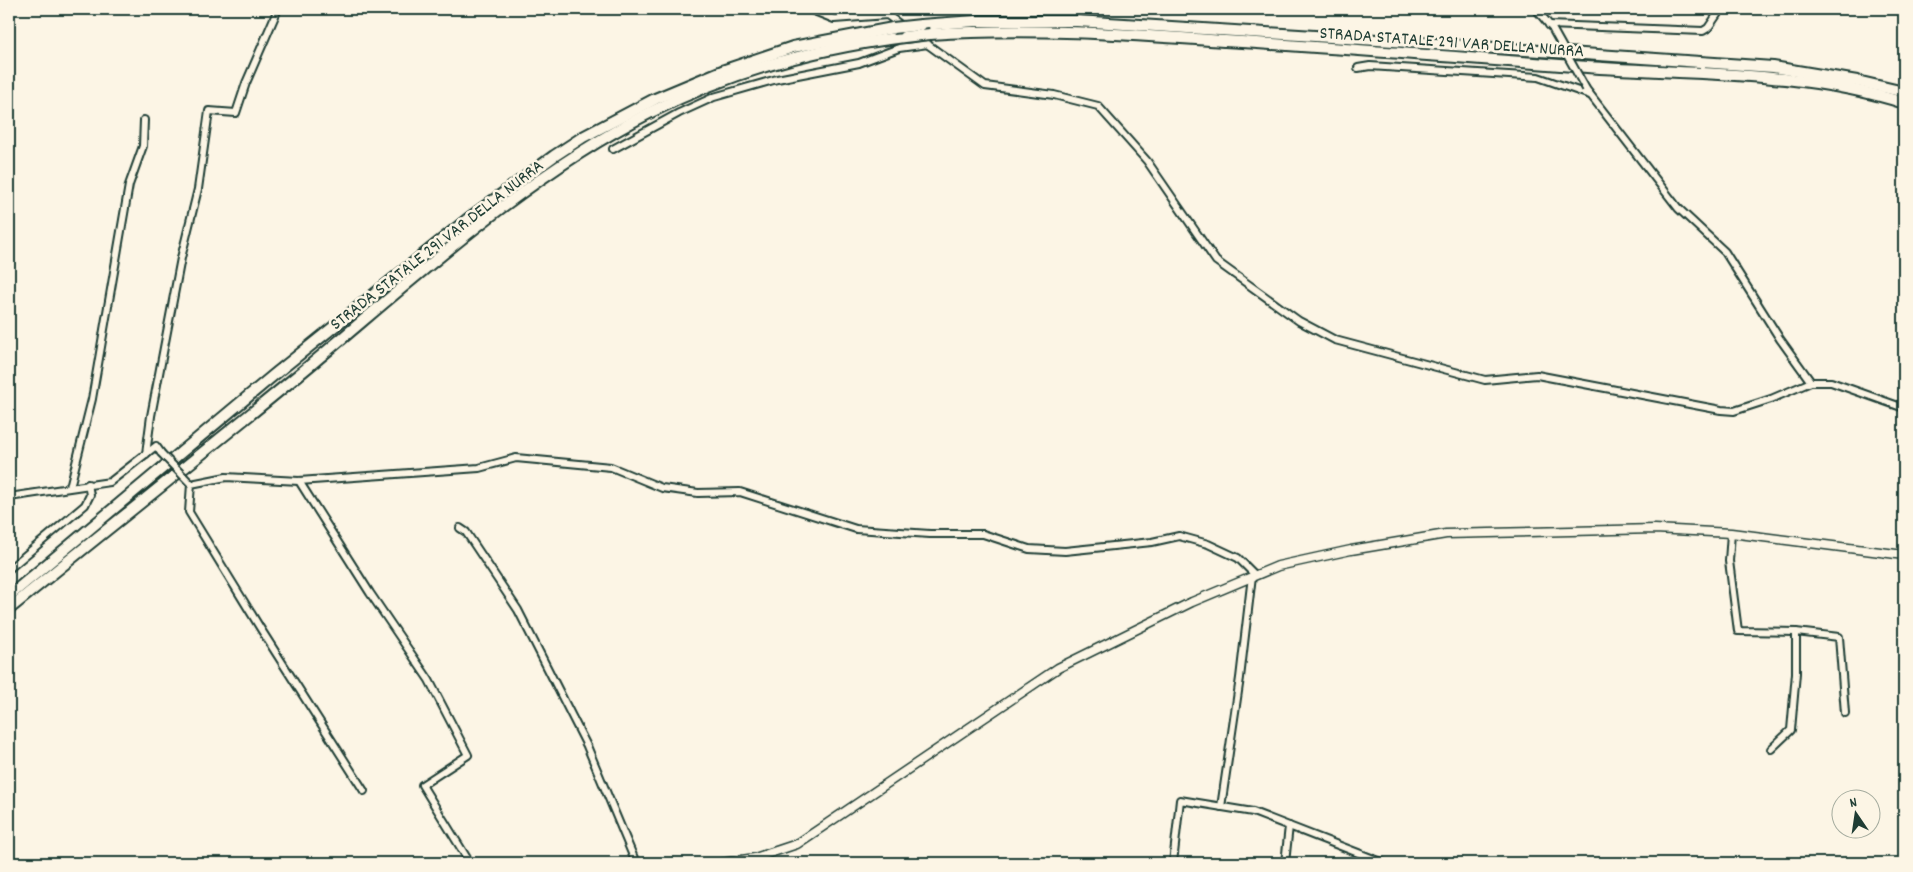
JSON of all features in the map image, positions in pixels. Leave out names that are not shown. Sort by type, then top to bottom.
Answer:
[{"type":"highway","name":"STRADA STATALE 291 VAR DELLA NURRA","points":[[9,596],[282,368],[468,219],[554,156],[590,133],[654,99],[722,71],[793,47],[894,28],[975,21],[1019,20],[1149,25],[1773,67],[1831,76],[1900,96]]},
{"type":"highway","name":"STRADA STATALE 291 VAR DELLA NURRA","points":[[9,609],[476,229],[560,166],[650,112],[726,80],[790,59],[840,47],[904,37],[929,39],[984,31],[1103,33],[1393,52],[1612,69],[1765,77],[1900,96]]},
{"type":"street","points":[[146,454],[151,416],[181,258],[198,189],[209,111],[236,113],[246,83],[278,9]]},
{"type":"street","points":[[809,9],[834,19],[887,15],[929,39],[985,86],[1054,95],[1098,106],[1154,171],[1216,261],[1298,321],[1335,340],[1485,380],[1537,375],[1721,410],[1734,411],[1771,399],[1811,382],[1831,382],[1904,408]]},
{"type":"street","points":[[1536,9],[1551,27],[1590,95],[1605,111],[1678,208],[1725,252],[1780,339],[1811,382]]},
{"type":"street","points":[[1551,27],[1703,31],[1708,28],[1721,9]]},
{"type":"street","points":[[614,149],[679,113],[714,97],[777,79],[859,63],[929,39]]},
{"type":"street","points":[[1358,68],[1370,66],[1538,77],[1590,95]]},
{"type":"street","points":[[70,487],[92,399],[130,185],[143,146],[144,120]]},
{"type":"street","points":[[9,497],[110,482],[156,446],[190,484],[189,512],[364,791]]},
{"type":"street","points":[[190,484],[226,477],[299,481],[479,468],[516,458],[610,467],[662,488],[698,493],[740,492],[856,529],[930,534],[984,534],[1029,549],[1065,551],[1152,542],[1179,536],[1208,544],[1238,558],[1253,575],[1221,807]]},
{"type":"street","points":[[299,481],[370,593],[429,680],[468,755],[422,785],[470,863]]},
{"type":"street","points":[[9,569],[85,505],[90,496],[88,484]]},
{"type":"street","points":[[460,528],[466,532],[518,610],[587,746],[636,863]]},
{"type":"street","points":[[722,863],[755,858],[797,844],[1058,668],[1192,602],[1278,566],[1351,550],[1446,534],[1655,529],[1731,533],[1904,555]]},
{"type":"street","points":[[1731,533],[1730,561],[1738,631],[1796,632],[1841,638],[1845,713]]},
{"type":"street","points":[[1771,748],[1791,730],[1796,673],[1796,632]]},
{"type":"street","points":[[1173,863],[1180,800],[1253,812],[1384,863]]},
{"type":"street","points":[[1285,863],[1289,826]]}]
